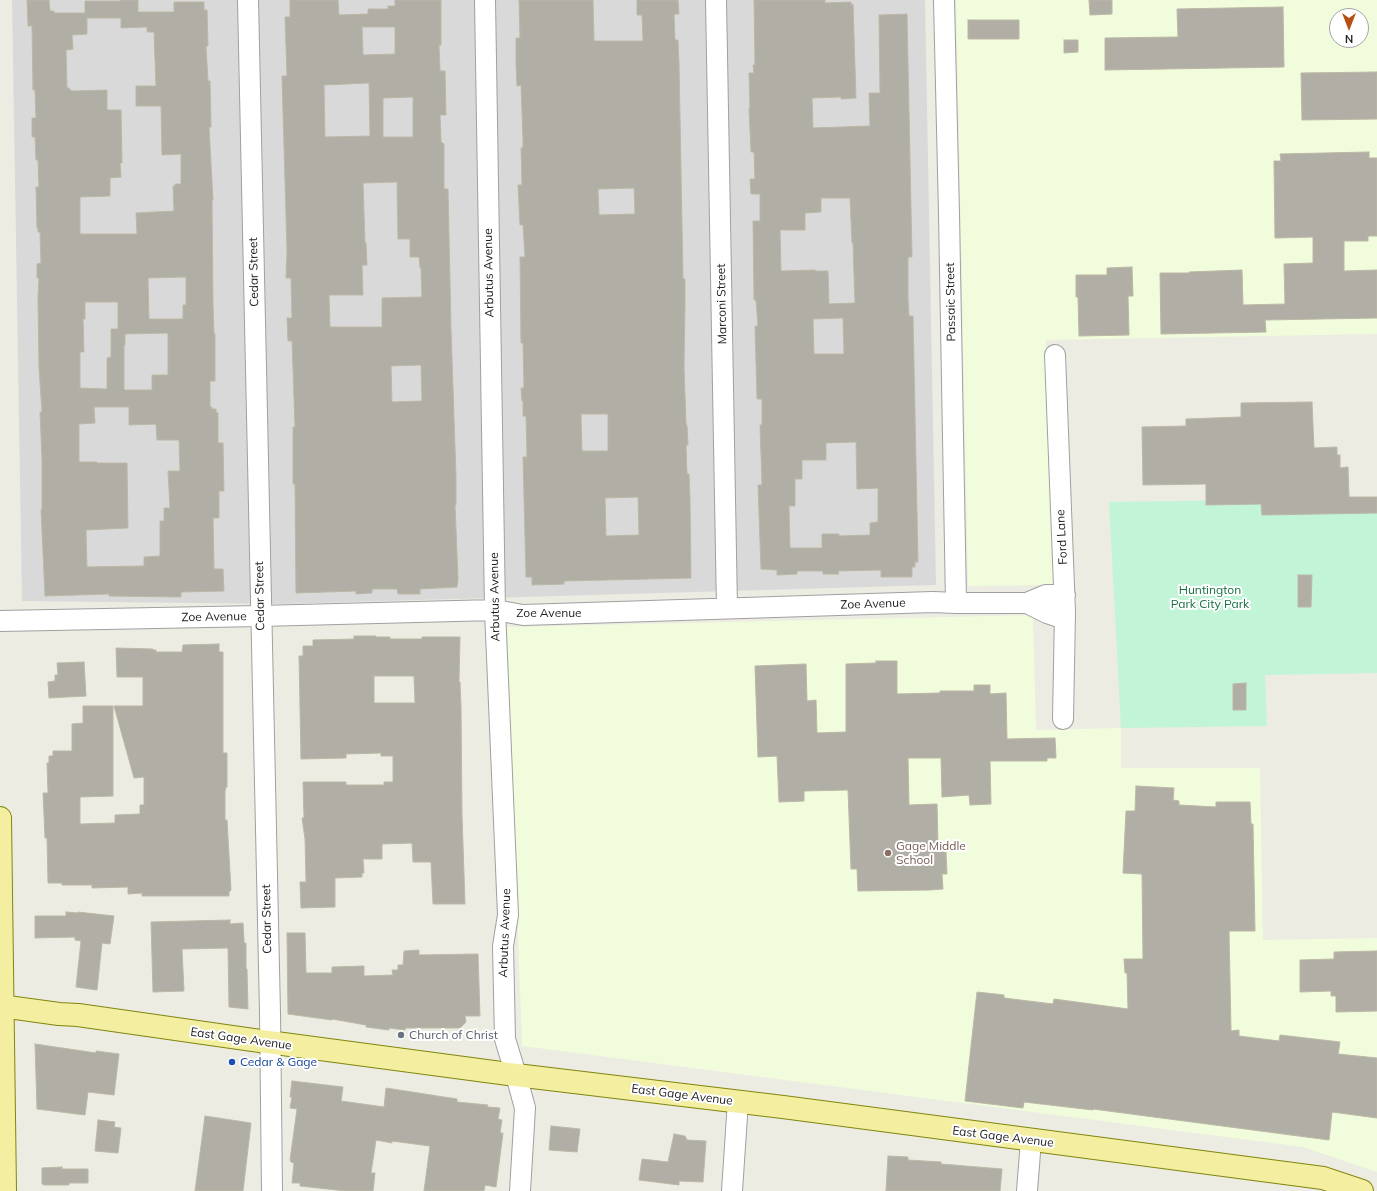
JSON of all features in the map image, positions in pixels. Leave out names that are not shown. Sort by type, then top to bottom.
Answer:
[{"type":"main road","points":[[0,818],[1,1006],[5,1191]]},
{"type":"main road","name":"East Gage Avenue","points":[[1,1006],[78,1015],[197,1033],[516,1075],[738,1101],[1031,1140],[1362,1191]]},
{"type":"street","name":"Cedar Street","points":[[248,0],[272,1191]]},
{"type":"street","name":"Arbutus Avenue","points":[[484,0],[495,610],[508,915],[503,946],[505,1039],[525,1108],[520,1191]]},
{"type":"street","name":"Marconi Street","points":[[716,0],[727,608]]},
{"type":"street","name":"Passaic Street","points":[[944,0],[950,222],[956,604]]},
{"type":"street","name":"Ford Lane","points":[[1055,355],[1065,595],[1063,719]]},
{"type":"street","name":"Zoe Avenue","points":[[0,621],[495,610],[522,615],[933,602],[956,604],[1027,604],[1046,596],[1065,595]]},
{"type":"street","name":"Zoe Avenue","points":[[1027,604],[1065,619]]},
{"type":"street","points":[[732,1191],[738,1101]]},
{"type":"street","points":[[1027,1191],[1031,1140]]},
{"type":"shaded area","points":[[12,0],[925,0],[936,585],[283,604],[22,601]]},
{"type":"shaded area","points":[[956,0],[1377,0],[1377,334],[1046,340],[1054,585],[968,586]]},
{"type":"shaded area","name":"Gage Middle School","points":[[1033,615],[1036,730],[1121,728],[1121,768],[1260,768],[1263,940],[1377,938],[1377,1172],[1303,1147],[522,1046],[507,627]]},
{"type":"green space","name":"Huntington Park City Park","points":[[1377,498],[1377,673],[1265,675],[1267,726],[1121,728],[1109,502]]},
{"type":"building","points":[[27,0],[49,0],[50,11],[54,11],[54,13],[85,13],[85,1],[121,1],[120,0],[138,0],[138,12],[174,12],[174,2],[204,2],[204,10],[207,10],[208,46],[206,46],[208,81],[210,81],[211,127],[209,127],[213,200],[213,306],[215,334],[215,381],[210,381],[210,407],[212,407],[212,409],[216,409],[216,412],[218,413],[218,443],[223,443],[224,491],[219,491],[219,518],[213,518],[214,569],[223,569],[224,591],[181,592],[181,597],[109,596],[109,594],[45,596],[41,509],[42,460],[40,412],[42,412],[39,368],[39,278],[37,278],[37,264],[41,263],[40,232],[38,232],[37,228],[36,187],[39,187],[35,137],[32,137],[32,118],[36,118],[35,90],[33,90],[32,26],[28,26]],"holes":[[[87,18],[121,18],[121,28],[147,27],[147,32],[154,32],[156,86],[136,86],[136,106],[161,106],[162,155],[181,154],[181,184],[175,184],[175,186],[173,186],[174,211],[136,213],[137,234],[80,234],[80,197],[110,196],[110,178],[121,177],[120,163],[122,163],[121,110],[107,110],[107,90],[73,91],[67,88],[66,50],[73,49],[72,35],[87,34]],[[186,277],[186,305],[183,305],[183,319],[149,319],[148,278]],[[85,302],[118,302],[118,329],[111,329],[111,357],[107,358],[107,389],[80,388],[80,352],[84,352],[83,319],[85,319]],[[168,333],[168,375],[152,375],[152,390],[124,389],[125,334]],[[94,407],[129,407],[129,425],[156,424],[157,440],[179,440],[180,471],[168,471],[170,508],[164,508],[164,521],[160,521],[160,556],[144,557],[144,566],[87,567],[86,530],[128,528],[127,463],[79,462],[79,424],[95,423]]]},
{"type":"building","points":[[290,0],[338,0],[339,15],[368,14],[368,9],[388,9],[388,6],[395,6],[395,0],[441,0],[441,45],[439,45],[440,71],[445,71],[446,115],[440,115],[441,142],[444,144],[444,189],[448,189],[456,477],[455,505],[457,587],[420,589],[420,594],[398,594],[397,589],[372,589],[372,593],[356,594],[356,591],[296,593],[295,484],[293,484],[293,427],[295,427],[292,341],[288,341],[287,318],[292,318],[291,278],[286,278],[287,251],[282,76],[287,76],[285,17],[290,17]],"holes":[[[362,27],[395,27],[395,54],[363,55]],[[369,83],[370,136],[325,137],[324,85]],[[413,97],[413,137],[383,137],[383,98]],[[397,182],[398,239],[410,239],[410,257],[419,257],[422,297],[382,298],[382,327],[330,327],[329,295],[363,295],[362,265],[367,265],[363,183]],[[421,365],[422,401],[392,402],[391,366]]]},
{"type":"building","points":[[519,0],[593,0],[594,41],[643,41],[642,15],[637,15],[637,0],[678,0],[679,14],[674,14],[675,40],[678,40],[679,63],[683,279],[685,279],[684,366],[688,445],[686,445],[687,474],[689,474],[690,499],[691,578],[564,581],[564,584],[532,585],[532,577],[526,577],[523,457],[527,457],[526,416],[523,416],[521,388],[524,388],[523,343],[521,343],[520,257],[525,257],[523,225],[520,225],[518,185],[522,185],[521,148],[523,148],[523,140],[521,85],[517,86],[516,64],[516,38],[520,38]],"holes":[[[634,188],[635,214],[599,215],[598,189]],[[581,414],[608,414],[608,451],[582,451]],[[638,497],[639,535],[606,536],[605,498]]]},
{"type":"building","points":[[754,0],[825,0],[825,3],[851,2],[851,5],[853,4],[856,98],[812,98],[813,128],[870,126],[869,93],[880,93],[879,15],[907,14],[912,257],[908,257],[908,299],[909,316],[913,316],[918,562],[915,562],[915,567],[912,567],[912,577],[881,577],[881,570],[838,571],[839,574],[823,574],[823,571],[797,571],[797,574],[777,575],[777,570],[761,569],[758,485],[762,485],[760,425],[762,425],[762,399],[757,399],[755,326],[758,326],[756,300],[754,300],[753,221],[760,221],[760,194],[751,194],[750,179],[755,179],[754,152],[751,152],[749,108],[749,73],[754,73],[753,65],[755,65]],"holes":[[[821,198],[850,198],[855,303],[829,304],[828,271],[781,271],[780,230],[805,230],[805,213],[821,212]],[[843,318],[844,354],[814,354],[813,319]],[[856,442],[857,489],[878,488],[878,522],[870,523],[870,535],[839,536],[839,534],[822,534],[822,548],[790,548],[789,506],[795,506],[795,479],[802,479],[802,460],[826,460],[826,443]]]},
{"type":"building","points":[[1089,0],[1112,0],[1112,14],[1090,15]]},
{"type":"building","points":[[1283,7],[1284,67],[1105,70],[1105,38],[1178,37],[1177,9]]},
{"type":"building","points":[[968,20],[1019,20],[1019,39],[968,39]]},
{"type":"building","points":[[1064,40],[1078,40],[1078,52],[1064,53]]},
{"type":"building","points":[[1377,72],[1377,119],[1302,120],[1301,73]]},
{"type":"building","points":[[1369,152],[1369,158],[1377,158],[1377,236],[1368,236],[1368,241],[1344,241],[1344,271],[1377,270],[1377,318],[1265,320],[1266,332],[1161,334],[1160,273],[1242,270],[1243,305],[1285,304],[1284,264],[1313,263],[1313,237],[1275,238],[1274,161],[1281,161],[1280,154]]},
{"type":"building","points":[[1132,267],[1133,296],[1128,296],[1129,335],[1079,336],[1076,275],[1107,275],[1107,268]]},
{"type":"building","points":[[1312,402],[1314,448],[1337,447],[1337,455],[1340,455],[1340,468],[1348,467],[1349,497],[1377,497],[1377,513],[1262,515],[1261,504],[1206,505],[1206,484],[1143,485],[1142,427],[1186,426],[1186,419],[1241,417],[1241,403]]},
{"type":"building","points":[[1298,575],[1312,575],[1311,607],[1298,607]]},
{"type":"building","points":[[354,636],[390,637],[390,639],[460,637],[459,682],[461,707],[465,904],[433,904],[431,862],[413,862],[412,843],[382,844],[382,859],[363,859],[364,873],[362,873],[362,877],[335,878],[335,907],[301,908],[300,882],[306,882],[305,839],[302,818],[304,818],[303,782],[346,782],[346,785],[384,785],[384,782],[393,782],[393,756],[381,756],[381,753],[346,754],[346,758],[301,759],[299,656],[303,656],[303,646],[313,646],[313,640],[354,639]],"holes":[[[374,676],[414,676],[415,703],[374,703]]]},
{"type":"building","points":[[219,644],[219,652],[223,652],[223,753],[227,753],[225,820],[227,820],[231,890],[229,892],[229,896],[142,896],[142,893],[128,894],[128,887],[92,888],[92,885],[62,885],[62,883],[48,883],[47,838],[45,838],[43,793],[48,793],[47,763],[49,763],[49,756],[53,756],[53,751],[72,751],[72,724],[83,723],[83,706],[113,706],[113,796],[80,797],[80,824],[115,823],[115,815],[140,814],[140,805],[144,805],[144,777],[134,778],[114,706],[143,706],[143,677],[117,677],[116,648],[153,649],[156,650],[156,652],[182,652],[183,645]]},
{"type":"building","points":[[876,661],[897,661],[897,694],[940,693],[940,691],[974,691],[974,685],[990,685],[990,694],[1006,693],[1007,739],[1055,738],[1056,758],[1047,758],[1047,761],[990,761],[991,804],[970,805],[969,795],[942,797],[941,758],[908,758],[909,805],[937,804],[938,845],[943,845],[944,852],[946,852],[947,874],[942,874],[943,889],[858,891],[857,869],[851,869],[848,790],[804,791],[804,801],[779,802],[777,756],[758,757],[755,666],[806,664],[807,701],[816,700],[817,733],[846,732],[846,664],[876,663]]},
{"type":"building","points":[[84,662],[86,696],[49,698],[48,682],[55,681],[55,675],[58,675],[57,663]]},
{"type":"building","points":[[1246,683],[1246,710],[1233,710],[1233,684]]},
{"type":"building","points":[[1136,786],[1174,788],[1173,800],[1179,801],[1179,805],[1216,807],[1216,802],[1250,802],[1251,824],[1253,824],[1255,931],[1229,931],[1231,1031],[1239,1030],[1239,1036],[1279,1041],[1280,1035],[1340,1042],[1338,1054],[1377,1058],[1377,1118],[1332,1112],[1329,1140],[1093,1109],[1024,1102],[1023,1108],[965,1101],[977,992],[1004,995],[1004,998],[1053,1004],[1054,999],[1128,1009],[1127,973],[1125,973],[1124,959],[1143,959],[1142,874],[1123,873],[1126,811],[1135,811]]},
{"type":"building","points":[[66,912],[114,916],[110,944],[102,943],[97,990],[76,987],[81,941],[75,940],[75,937],[35,938],[35,916],[66,916]]},
{"type":"building","points":[[230,920],[230,924],[243,923],[244,943],[246,943],[248,1009],[229,1007],[228,948],[182,949],[184,991],[153,992],[151,922]]},
{"type":"building","points":[[287,933],[305,933],[306,973],[332,973],[332,967],[364,966],[364,976],[393,975],[392,970],[398,970],[398,965],[403,965],[404,951],[419,950],[419,955],[478,954],[480,1016],[465,1016],[466,1022],[460,1028],[405,1028],[405,1030],[389,1028],[389,1030],[366,1027],[366,1025],[332,1019],[288,1014]]},
{"type":"building","points":[[1377,951],[1377,1011],[1336,1012],[1336,996],[1331,996],[1331,991],[1300,992],[1300,960],[1334,959],[1334,952]]},
{"type":"building","points":[[35,1044],[96,1053],[96,1051],[119,1054],[114,1095],[88,1092],[85,1115],[37,1109]]},
{"type":"building","points":[[292,1081],[343,1087],[341,1101],[384,1107],[386,1088],[457,1099],[457,1102],[488,1105],[487,1107],[500,1108],[498,1119],[502,1120],[500,1133],[503,1133],[496,1187],[485,1185],[484,1191],[424,1191],[430,1146],[392,1141],[392,1143],[376,1140],[371,1173],[375,1173],[373,1191],[346,1191],[300,1186],[300,1183],[292,1183],[294,1163],[290,1160],[297,1109],[290,1108]]},
{"type":"building","points":[[205,1116],[251,1123],[243,1191],[195,1191]]},
{"type":"building","points":[[98,1120],[115,1122],[114,1127],[121,1128],[118,1153],[95,1151]]},
{"type":"building","points":[[551,1126],[580,1129],[577,1152],[549,1150]]},
{"type":"building","points":[[674,1134],[685,1136],[687,1140],[706,1141],[703,1182],[679,1181],[679,1185],[639,1180],[642,1159],[668,1162]]},
{"type":"building","points":[[888,1156],[908,1157],[908,1160],[941,1162],[941,1164],[1002,1169],[1000,1191],[886,1191]]},
{"type":"building","points":[[62,1167],[62,1169],[88,1169],[88,1183],[69,1183],[69,1185],[42,1184],[42,1168]]},
{"type":"place","name":"Gage Middle School","points":[[888,853]]},
{"type":"place","name":"Church of Christ","points":[[401,1035]]},
{"type":"place","name":"Cedar & Gage","points":[[232,1062]]}]
